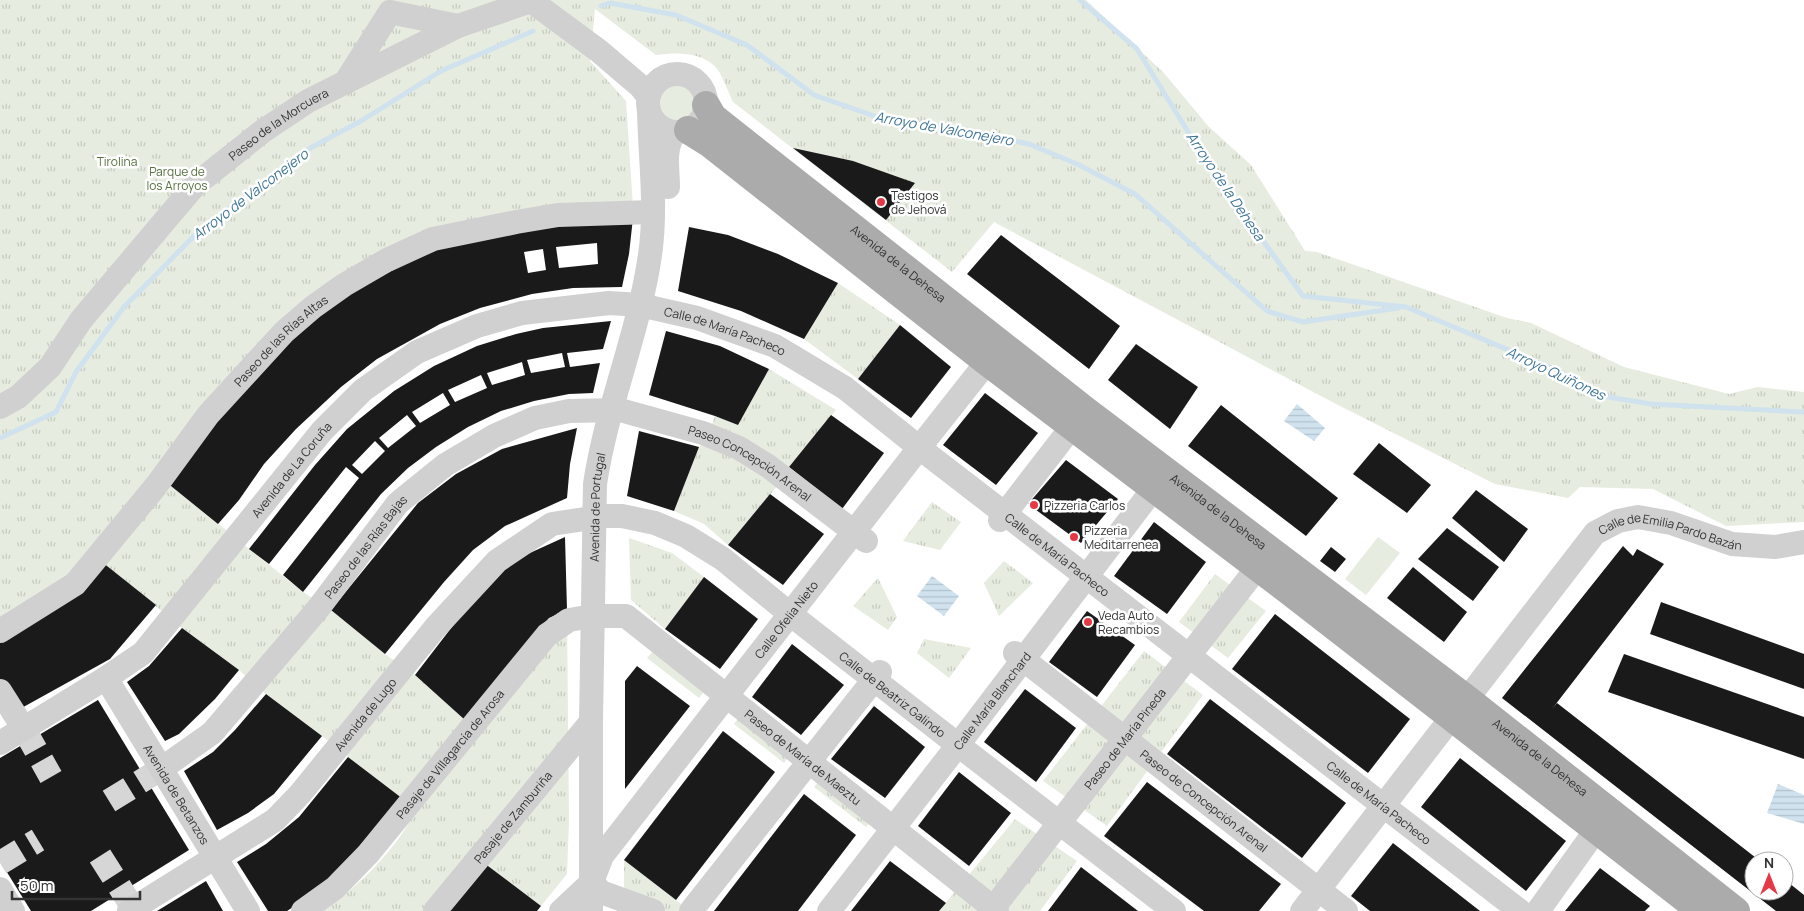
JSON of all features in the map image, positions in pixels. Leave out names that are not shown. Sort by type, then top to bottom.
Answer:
[{"type":"main road","name":"Avenida de la Dehesa","points":[[706,105],[713,117],[1078,418],[1459,708],[1687,899]]},
{"type":"main road","name":"Avenida de la Dehesa","points":[[681,131],[709,143],[987,362],[1078,418],[1154,488],[1257,568],[1459,708],[1596,830],[1687,899],[1736,911]]},
{"type":"street","name":"Avenida de la Dehesa","points":[[531,0],[599,51],[640,86],[652,119],[658,125],[666,130],[681,131]]},
{"type":"street","name":"Paseo de la Morcuera","points":[[0,407],[18,397],[50,367],[81,320],[195,185],[263,131],[308,101],[458,26],[531,0]]},
{"type":"street","name":"Avenida de la Dehesa","points":[[556,0],[608,42],[648,70],[666,76],[676,74],[694,79],[701,86],[705,95],[706,105]]},
{"type":"street","points":[[344,83],[390,12],[458,26]]},
{"type":"street","points":[[648,104],[654,84],[666,76]]},
{"type":"street","name":"Avenida de Portugal","points":[[646,306],[652,212],[648,104]]},
{"type":"street","points":[[681,131],[700,120],[706,105]]},
{"type":"street","name":"Avenida de Portugal","points":[[602,856],[599,616],[600,516],[595,484],[600,449],[615,409],[664,252],[667,215],[667,150],[669,140],[681,131]]},
{"type":"street","name":"Paseo de las Rías Altas","points":[[0,631],[75,584],[156,486],[208,415],[284,332],[313,307],[344,285],[386,260],[432,240],[558,215],[652,212]]},
{"type":"street","name":"Avenida de La Coruña","points":[[0,743],[143,653],[322,431],[363,390],[417,352],[478,326],[522,313],[609,303],[646,306]]},
{"type":"street","name":"Calle de María Pacheco","points":[[646,306],[697,318],[776,346],[845,388],[1002,517],[1086,576],[1520,911]]},
{"type":"street","name":"Calle Ofelia Nieto","points":[[596,899],[602,856],[790,614],[860,536],[919,448],[987,362]]},
{"type":"street","name":"Paseo Concepción Arenal","points":[[615,409],[704,433],[739,448],[768,466],[860,536]]},
{"type":"street","name":"Paseo de las Rías Bajas","points":[[161,769],[212,733],[317,610],[398,503],[445,465],[494,436],[535,418],[569,411],[615,409]]},
{"type":"street","points":[[1002,517],[1078,418]]},
{"type":"street","name":"Calle María Blanchard","points":[[829,911],[958,746],[1019,656],[1086,576],[1154,488]]},
{"type":"street","name":"Calle de Beatriz Galindo","points":[[600,516],[622,516],[655,523],[686,536],[722,559],[790,614],[877,676],[958,746],[1174,911]]},
{"type":"street","name":"Avenida de Lugo","points":[[132,910],[275,820],[300,794],[435,628],[497,561],[552,524],[600,516]]},
{"type":"street","name":"Calle de Emilia Pardo Bazán","points":[[1302,911],[1594,533],[1618,521],[1638,517],[1671,523],[1732,544],[1775,547],[1804,542]]},
{"type":"street","name":"Paseo de María Pineda","points":[[994,910],[1124,738],[1257,568]]},
{"type":"street","name":"Avenida de Portugal","points":[[596,899],[591,722],[599,616]]},
{"type":"street","name":"Paseo de María de Maeztu","points":[[599,616],[626,616],[994,910]]},
{"type":"street","name":"Pasaje de Villagarcía de Arosa","points":[[303,911],[335,888],[368,854],[547,635],[568,620],[599,616]]},
{"type":"street","name":"Paseo de Concepción Arenal","points":[[1019,656],[1346,911]]},
{"type":"street","points":[[691,911],[877,676]]},
{"type":"street","name":"Avenida de Betanzos","points":[[106,678],[248,911]]},
{"type":"street","points":[[0,691],[24,729]]},
{"type":"street","name":"Pasaje de Zamburiña","points":[[435,911],[591,722]]},
{"type":"street","points":[[1538,911],[1596,830]]},
{"type":"street","points":[[0,889],[13,911]]},
{"type":"street","points":[[561,911],[596,899],[653,911]]},
{"type":"green space","points":[[0,0],[1086,0],[1164,73],[1208,126],[1251,165],[1305,251],[1317,252],[1507,318],[1531,323],[1624,367],[1729,394],[1758,387],[1804,392],[1804,522],[1726,526],[1653,489],[1580,487],[1568,498],[1495,484],[1336,404],[994,222],[952,272],[733,102],[718,70],[712,64],[690,55],[656,55],[595,9],[590,61],[626,101],[633,207],[414,238],[67,578],[0,618]]},
{"type":"green space","points":[[677,83],[691,89],[697,103],[691,117],[677,123],[663,117],[657,103],[663,89]]},
{"type":"green space","points":[[838,283],[900,325],[858,379],[804,339]]},
{"type":"green space","points":[[769,369],[836,410],[789,467],[844,510],[778,485],[728,545],[704,524],[674,511],[699,447],[705,442],[645,423],[650,406],[712,424],[715,416],[738,425]]},
{"type":"green space","points":[[166,482],[303,592],[331,610],[385,654],[415,675],[465,720],[549,618],[567,610],[569,821],[567,874],[541,906],[484,863],[429,911],[323,911],[376,866],[408,825],[416,810],[266,694],[239,670],[182,628],[102,562]]},
{"type":"green space","points":[[932,502],[961,522],[940,550],[903,541]]},
{"type":"green space","points":[[1378,537],[1400,553],[1366,595],[1345,579]]},
{"type":"green space","points":[[629,538],[672,553],[704,577],[665,629],[631,600]]},
{"type":"green space","points":[[1004,561],[1033,583],[999,616],[984,583]]},
{"type":"green space","points":[[1215,574],[1266,611],[1228,658],[1179,622]]},
{"type":"green space","points":[[878,578],[897,617],[888,630],[853,606]]},
{"type":"green space","points":[[665,637],[716,677],[699,698],[647,658]]},
{"type":"green space","points":[[924,639],[971,648],[949,678],[917,653]]},
{"type":"green space","points":[[1144,651],[1203,695],[1107,826],[1043,781]]},
{"type":"green space","points":[[749,704],[799,742],[784,763],[734,724]]},
{"type":"green space","points":[[830,767],[884,807],[866,827],[814,787]]},
{"type":"green space","points":[[1015,819],[1077,861],[1040,911],[939,911]]},
{"type":"green space","points":[[624,860],[690,911],[624,911]]},
{"type":"water","points":[[1297,404],[1325,428],[1314,441],[1284,421]]},
{"type":"water","points":[[932,576],[959,596],[944,616],[917,596]]},
{"type":"water","points":[[1778,784],[1804,795],[1804,824],[1767,813]]},
{"type":"building","name":"Testigos de Jehová","points":[[793,148],[853,161],[915,183],[886,220]]},
{"type":"building","points":[[633,218],[629,254],[622,287],[573,288],[532,294],[480,308],[440,324],[377,359],[341,387],[296,429],[264,464],[239,500],[218,524],[166,482],[265,360],[350,292],[448,242],[518,228]],"holes":[[[597,243],[598,264],[559,268],[556,247]],[[543,249],[546,270],[528,273],[524,252]]]},
{"type":"building","points":[[689,227],[728,235],[778,254],[838,283],[804,339],[741,311],[678,291]]},
{"type":"building","points":[[1001,235],[1120,326],[1089,369],[967,274]]},
{"type":"building","points":[[611,321],[603,349],[567,353],[570,367],[600,363],[593,393],[569,394],[534,401],[501,411],[468,427],[436,447],[408,468],[381,494],[303,592],[283,575],[359,478],[346,467],[269,564],[249,549],[315,465],[347,429],[394,391],[434,366],[477,346],[543,328]],"holes":[[[562,353],[565,367],[531,373],[527,360]],[[522,362],[525,375],[492,385],[487,373]],[[481,375],[487,388],[455,402],[448,390]],[[443,393],[450,405],[420,423],[412,412]],[[407,415],[416,426],[388,448],[379,438]],[[375,441],[385,451],[362,474],[352,465]]]},
{"type":"building","points":[[900,325],[951,367],[911,418],[858,379]]},
{"type":"building","points":[[666,331],[720,346],[769,369],[738,425],[649,395]]},
{"type":"building","points":[[1136,344],[1198,387],[1170,429],[1108,380]]},
{"type":"building","points":[[985,393],[1038,433],[996,485],[943,445]]},
{"type":"building","points":[[1221,405],[1338,498],[1306,536],[1188,446]]},
{"type":"building","points":[[831,415],[884,453],[842,509],[789,467]]},
{"type":"building","points":[[577,428],[570,464],[567,498],[505,526],[473,550],[385,654],[331,610],[418,503],[456,474],[502,449]]},
{"type":"building","points":[[639,431],[699,447],[674,511],[627,496]]},
{"type":"building","points":[[1379,443],[1431,485],[1407,513],[1353,474]]},
{"type":"building","points":[[1066,460],[1118,499],[1081,543],[1028,504]]},
{"type":"building","points":[[1476,490],[1528,529],[1504,562],[1452,518]]},
{"type":"building","points":[[770,494],[824,534],[783,585],[728,545]]},
{"type":"building","points":[[1154,522],[1206,562],[1167,614],[1114,576]]},
{"type":"building","points":[[1447,528],[1499,567],[1473,601],[1418,559]]},
{"type":"building","points":[[565,537],[567,610],[549,618],[465,720],[415,675],[485,584],[510,562]]},
{"type":"building","points":[[1623,546],[1633,556],[1637,549],[1664,564],[1552,709],[1557,703],[1747,851],[1744,851],[1744,886],[1502,698]]},
{"type":"building","points":[[1331,547],[1346,559],[1335,572],[1320,561]]},
{"type":"building","points":[[102,562],[156,605],[110,659],[18,710],[0,681],[0,638]]},
{"type":"building","points":[[1413,567],[1467,612],[1444,642],[1387,598]]},
{"type":"building","points":[[704,577],[758,619],[720,669],[665,629]]},
{"type":"building","points":[[1661,602],[1804,654],[1804,689],[1650,634]]},
{"type":"building","points":[[1087,611],[1135,645],[1097,697],[1049,662]]},
{"type":"building","points":[[1275,614],[1410,719],[1368,773],[1232,669]]},
{"type":"building","points":[[182,628],[239,670],[215,699],[179,734],[165,741],[127,682],[149,666]]},
{"type":"building","points":[[792,644],[844,685],[801,735],[752,697]]},
{"type":"building","points":[[1624,654],[1804,717],[1804,759],[1608,692]]},
{"type":"building","points":[[637,666],[690,706],[625,789],[625,681]]},
{"type":"building","points":[[1025,689],[1076,728],[1036,782],[984,742]]},
{"type":"building","points":[[266,694],[322,736],[274,794],[248,813],[217,830],[184,771],[213,752]]},
{"type":"building","points":[[1210,699],[1346,803],[1302,858],[1167,754]]},
{"type":"building","points":[[98,700],[189,850],[91,911],[31,911],[0,861],[0,758]]},
{"type":"building","points":[[874,706],[925,747],[885,798],[831,759]]},
{"type":"building","points":[[723,731],[775,772],[676,900],[624,860]]},
{"type":"building","points":[[348,757],[403,799],[323,887],[287,911],[268,911],[237,862],[266,844],[299,817]]},
{"type":"building","points":[[1460,758],[1566,841],[1526,891],[1421,807]]},
{"type":"building","points":[[959,772],[1011,813],[969,866],[918,826]]},
{"type":"building","points":[[1147,782],[1281,884],[1259,911],[1204,911],[1104,836]]},
{"type":"building","points":[[804,794],[856,835],[798,911],[714,911]]},
{"type":"building","points":[[1393,843],[1480,911],[1370,911],[1351,896]]},
{"type":"building","points":[[890,861],[946,903],[939,911],[851,911]]},
{"type":"building","points":[[484,863],[541,906],[537,911],[441,911]]},
{"type":"building","points":[[1081,867],[1138,911],[1048,911]]},
{"type":"building","points":[[1600,868],[1650,906],[1645,911],[1565,911]]},
{"type":"building","points":[[206,881],[223,911],[157,911]]},
{"type":"building","points":[[1794,887],[1804,895],[1804,911],[1776,911],[1763,901],[1794,901]]},
{"type":"waterway","name":"Arroyo de la Dehesa","points":[[1080,0],[1137,49],[1211,169],[1303,296],[1406,307],[1559,371],[1602,396],[1651,404],[1804,412]]},
{"type":"waterway","name":"Arroyo de Valconejero","points":[[601,6],[610,3],[676,15],[747,45],[814,95],[880,118],[949,127],[1029,144],[1077,164],[1135,194],[1267,311],[1303,322],[1398,308]]},
{"type":"waterway","name":"Arroyo de Valconejero","points":[[0,438],[56,412],[76,372],[124,307],[201,229],[312,147],[361,121],[441,71],[533,31]]},
{"type":"tunnel","points":[[24,729],[51,777]]},
{"type":"tunnel","points":[[109,801],[161,769]]},
{"type":"tunnel","points":[[0,863],[38,840]]},
{"type":"tunnel","points":[[100,856],[133,908]]},
{"type":"place","name":"Testigos de Jehová","points":[[881,202]]},
{"type":"place","name":"Pizzeria Carlos","points":[[1034,505]]},
{"type":"place","name":"Pizzeria Meditarrenea","points":[[1074,537]]},
{"type":"place","name":"Veda Auto Recambios","points":[[1088,622]]},
{"type":"park label","name":"Tirolina","points":[[117,161]]},
{"type":"park label","name":"Parque de los Arroyos","points":[[177,178]]},
{"type":"water label","name":"Arroyo Quiñones","points":[[1556,373]]}]
